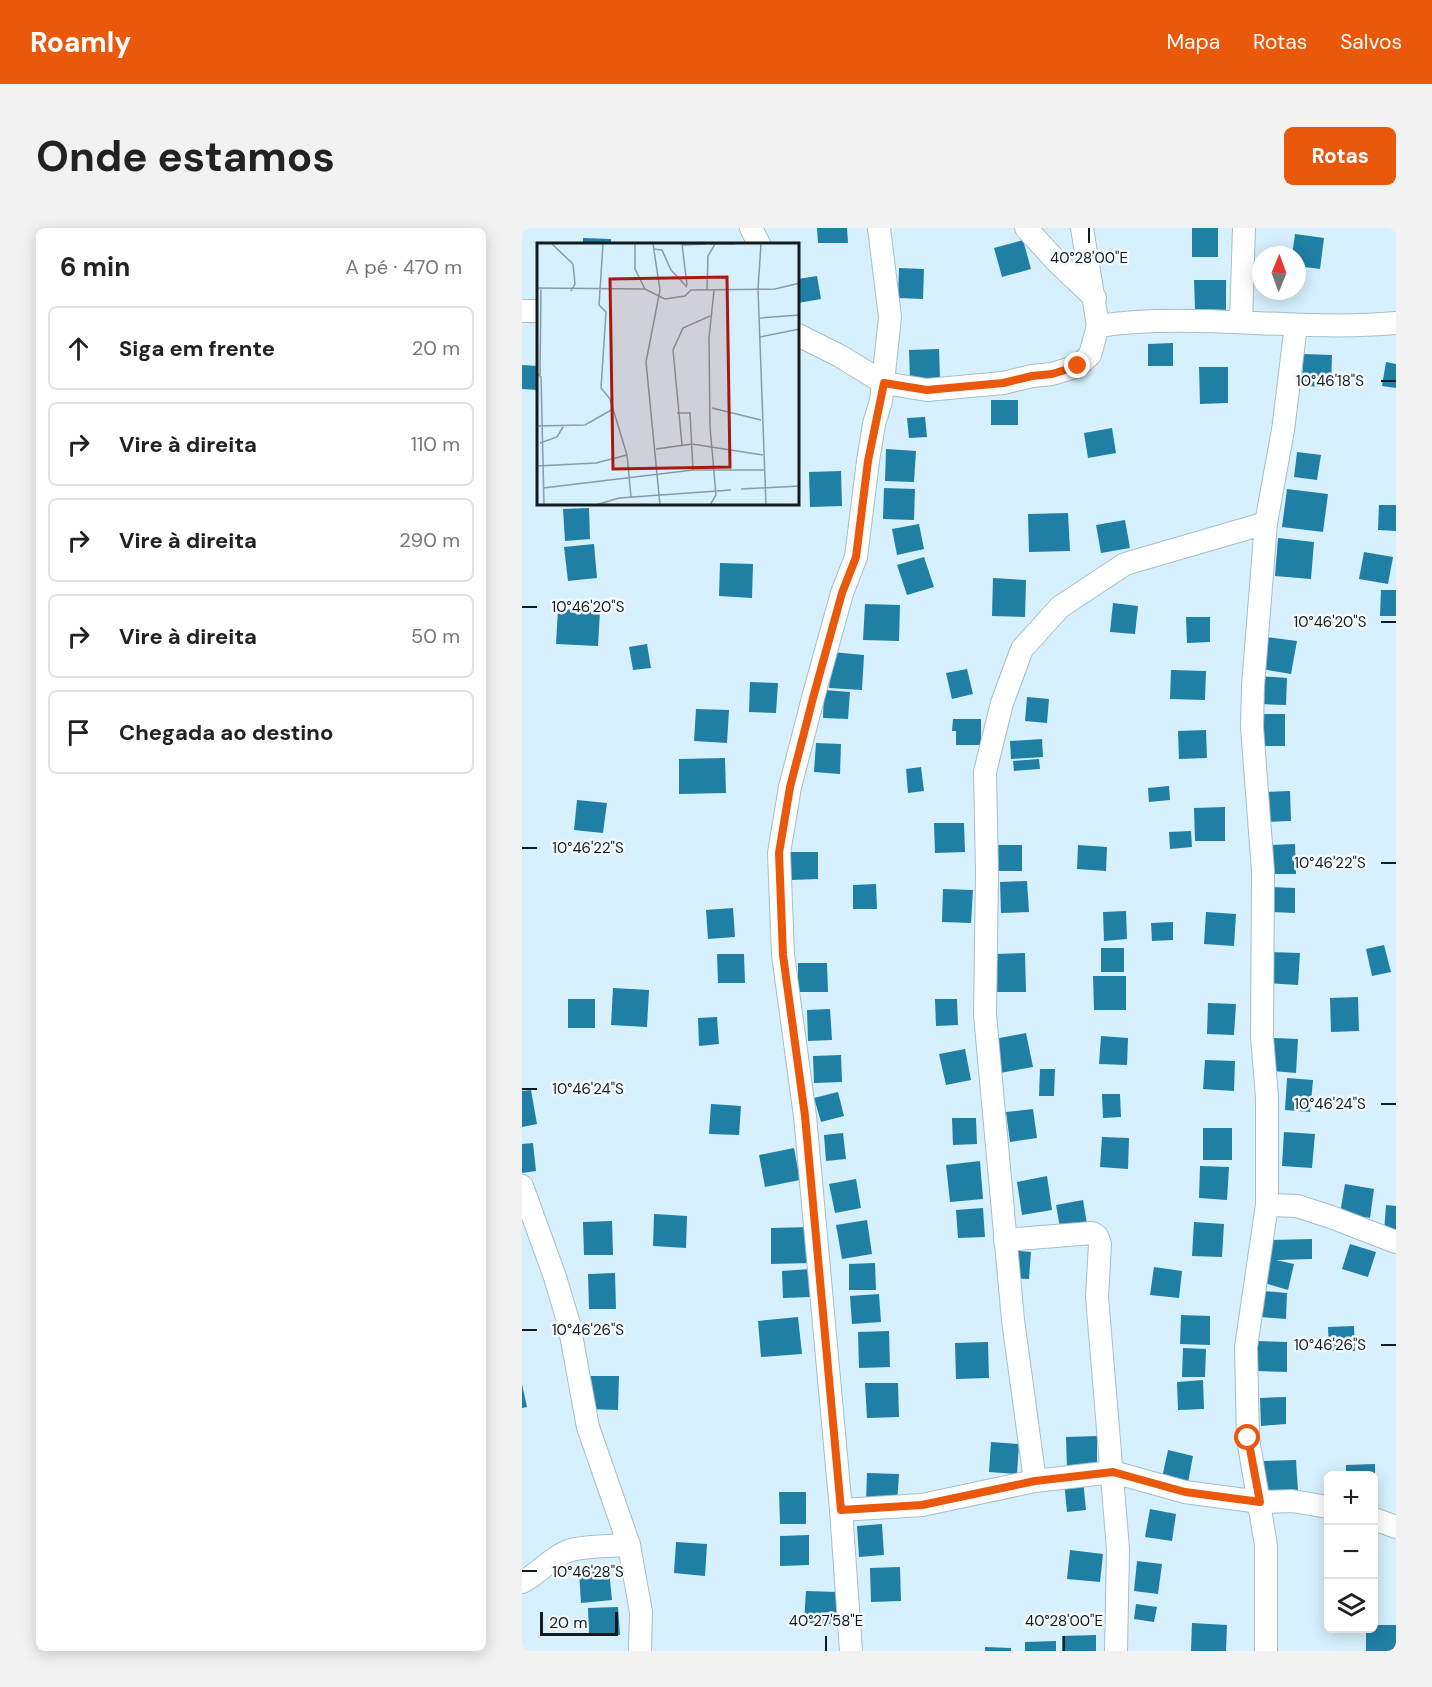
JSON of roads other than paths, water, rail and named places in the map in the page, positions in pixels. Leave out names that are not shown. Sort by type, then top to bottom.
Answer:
[{"type":"street","points":[[751,228],[758,243]]},
{"type":"street","points":[[850,1651],[841,1510],[805,1116],[783,955],[779,853],[790,787],[813,698],[842,593],[856,557],[868,461],[884,383],[891,317],[879,228]]},
{"type":"street","points":[[1026,228],[1095,298]]},
{"type":"street","points":[[800,336],[840,356],[884,383],[927,390],[1003,383],[1052,374],[1078,366],[1090,355],[1098,326],[1083,228]]},
{"type":"street","points":[[1241,322],[1244,228]]},
{"type":"street","points":[[1098,326],[1127,322],[1241,322],[1296,325],[1396,323]]},
{"type":"street","points":[[1266,1651],[1266,1545],[1248,1438],[1246,1347],[1267,1205],[1267,1097],[1262,1037],[1263,871],[1252,727],[1252,686],[1266,523],[1283,430],[1296,325]]},
{"type":"street","points":[[1035,1481],[1013,1320],[985,1015],[987,871],[985,772],[1002,703],[1022,649],[1060,607],[1125,564],[1266,523]]},
{"type":"street","points":[[524,1197],[555,1277],[569,1324],[588,1427],[629,1545],[641,1612],[640,1651]]},
{"type":"street","points":[[1267,1205],[1297,1206],[1331,1216],[1396,1242]]},
{"type":"street","points":[[1005,1240],[1092,1233],[1097,1236],[1100,1244],[1097,1297],[1118,1549],[1116,1651]]},
{"type":"street","points":[[841,1510],[922,1505],[1035,1481],[1113,1472],[1185,1492],[1260,1502],[1292,1501],[1324,1506]]},
{"type":"street","points":[[1378,1521],[1396,1527]]},
{"type":"street","points":[[522,1582],[533,1577],[557,1557],[570,1550],[629,1545]]}]
